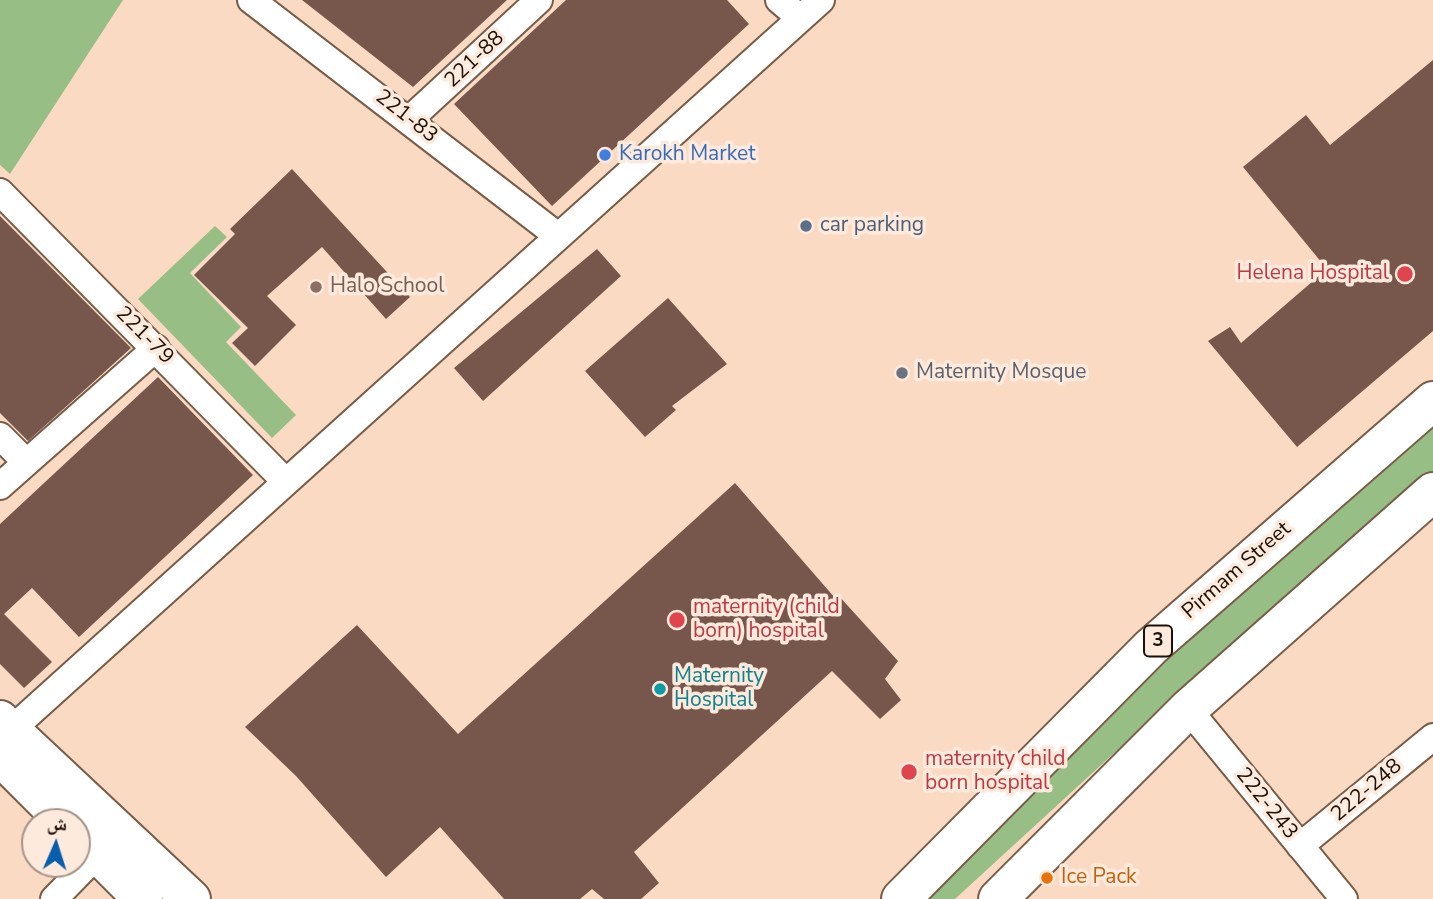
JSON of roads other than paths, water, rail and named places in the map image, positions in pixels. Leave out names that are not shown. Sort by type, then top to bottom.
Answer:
[{"type":"main road","name":"Pirmam Street","points":[[901,899],[1151,647],[1433,401]]},
{"type":"main road","points":[[998,899],[1188,709],[1433,492]]},
{"type":"main road","points":[[4,735],[56,808]]},
{"type":"main road","points":[[4,735],[191,899]]},
{"type":"main road","points":[[91,846],[143,899]]},
{"type":"street","name":"221-83","points":[[251,0],[410,119],[558,236]]},
{"type":"street","points":[[779,0],[800,18]]},
{"type":"street","points":[[4,735],[821,0]]},
{"type":"street","name":"221-88","points":[[410,119],[530,3]]},
{"type":"street","name":"221-79","points":[[0,192],[286,482]]},
{"type":"street","points":[[0,486],[156,348]]},
{"type":"street","points":[[0,436],[26,462]]},
{"type":"street","name":"222-243","points":[[1188,709],[1300,846],[1336,896]]},
{"type":"street","name":"222-248","points":[[1300,846],[1433,737]]},
{"type":"street","points":[[54,899],[67,878]]},
{"type":"place","name":"Karokh Market","points":[[605,155]]},
{"type":"place","name":"car parking","points":[[806,226]]},
{"type":"place","name":"Helena Hospital","points":[[1405,274]]},
{"type":"place","name":"Halo School","points":[[316,287]]},
{"type":"place","name":"Maternity Mosque","points":[[902,373]]},
{"type":"place","name":"maternity (child born) hospital","points":[[677,620]]},
{"type":"place","name":"Maternity Hospital","points":[[660,689]]},
{"type":"place","name":"maternity child born hospital","points":[[909,772]]},
{"type":"place","name":"Ice Pack","points":[[1047,878]]}]
